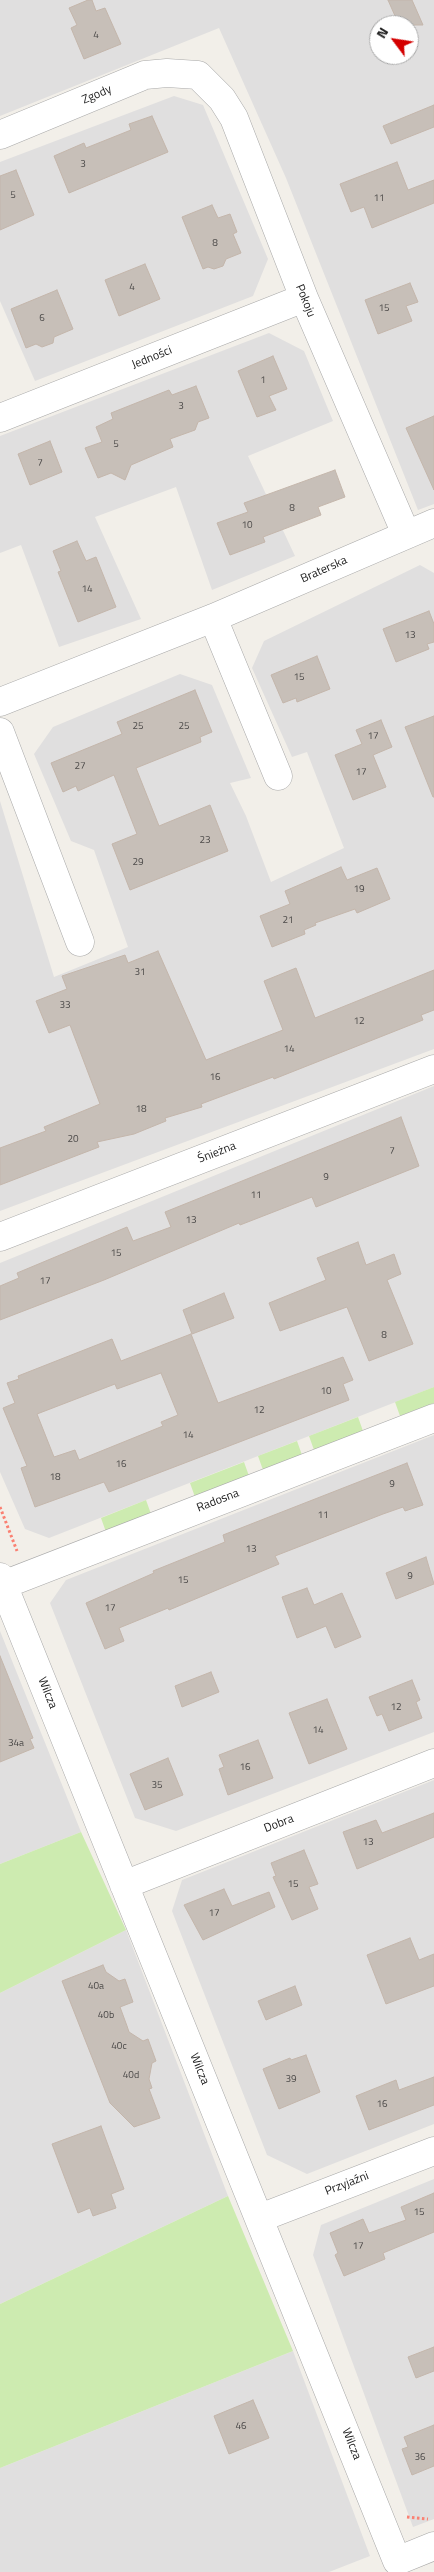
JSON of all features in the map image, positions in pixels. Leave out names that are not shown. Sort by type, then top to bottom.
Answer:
[{"type":"street","name":"Zgody","points":[[0,135],[145,75],[167,72],[198,75]]},
{"type":"street","name":"Pokoju","points":[[198,75],[222,99],[234,118],[304,298],[426,529]]},
{"type":"street","name":"Jedności","points":[[0,418],[304,298]]},
{"type":"street","name":"Braterska","points":[[0,702],[214,618],[426,529]]},
{"type":"street","points":[[214,618],[278,776]]},
{"type":"street","points":[[0,732],[80,942]]},
{"type":"street","name":"Śnieżna","points":[[0,1237],[434,1069]]},
{"type":"street","name":"Radosna","points":[[1,1581],[434,1418]]},
{"type":"street","name":"Wilcza","points":[[1,1581],[397,2561],[434,2546]]},
{"type":"street","name":"Dobra","points":[[124,1885],[434,1764]]},
{"type":"street","name":"Przyjaźni","points":[[260,2218],[434,2151]]},
{"type":"shaded area","points":[[0,0],[434,0],[434,504],[418,510],[286,178],[219,28],[0,116]]},
{"type":"shaded area","points":[[174,96],[203,105],[268,259],[253,296],[35,381],[0,301],[0,162]]},
{"type":"shaded area","points":[[269,333],[304,351],[333,421],[248,456],[295,556],[212,590],[176,487],[95,517],[141,619],[59,647],[21,545],[0,553],[0,436]]},
{"type":"shaded area","points":[[420,565],[434,573],[434,1049],[0,1211],[0,801],[54,977],[128,947],[94,850],[71,841],[34,754],[53,727],[180,674],[212,685],[251,778],[230,783],[246,816],[271,882],[344,848],[307,752],[292,757],[252,668],[264,641]]},
{"type":"shaded area","points":[[434,1086],[434,1387],[49,1538],[25,1529],[0,1472],[0,1263]]},
{"type":"shaded area","points":[[434,1435],[434,1732],[176,1831],[135,1818],[50,1603],[66,1580]]},
{"type":"shaded area","points":[[0,1631],[81,1832],[0,1864]]},
{"type":"shaded area","points":[[434,1780],[434,2124],[307,2174],[267,2155],[172,1911],[182,1880]]},
{"type":"shaded area","points":[[126,1930],[228,2196],[0,2304],[0,1993]]},
{"type":"shaded area","points":[[434,2179],[434,2519],[413,2527],[313,2255],[321,2225]]},
{"type":"shaded area","points":[[293,2351],[370,2556],[329,2572],[0,2572],[0,2468]]},
{"type":"green space","points":[[434,1387],[434,1403],[400,1416],[395,1402]]},
{"type":"green space","points":[[358,1417],[363,1431],[314,1450],[309,1436]]},
{"type":"green space","points":[[297,1441],[302,1455],[263,1470],[258,1456]]},
{"type":"green space","points":[[244,1462],[249,1476],[195,1497],[190,1483]]},
{"type":"green space","points":[[146,1500],[151,1514],[106,1532],[101,1518]]},
{"type":"green space","points":[[81,1832],[126,1930],[0,1993],[0,1864]]},
{"type":"green space","points":[[228,2196],[293,2351],[0,2468],[0,2304]]},
{"type":"building","points":[[92,0],[96,11],[105,8],[121,44],[84,59],[71,28],[77,25],[69,8]]},
{"type":"building","points":[[388,0],[412,0],[419,15],[395,15]]},
{"type":"building","points":[[419,16],[423,25],[419,25]]},
{"type":"building","points":[[434,105],[434,127],[391,144],[383,126]]},
{"type":"building","points":[[152,116],[168,152],[69,193],[54,156],[84,143],[86,148],[131,130],[129,124]]},
{"type":"building","points":[[397,162],[408,190],[434,180],[434,203],[372,228],[364,207],[351,212],[340,184]]},
{"type":"building","points":[[16,170],[34,215],[0,230],[0,176]]},
{"type":"building","points":[[212,205],[218,218],[230,214],[237,232],[233,234],[241,253],[226,259],[223,266],[214,269],[208,267],[203,269],[182,217]]},
{"type":"building","points":[[145,264],[160,299],[119,316],[105,280]]},
{"type":"building","points":[[410,283],[418,302],[406,306],[412,321],[378,334],[365,300]]},
{"type":"building","points":[[57,290],[73,329],[54,337],[53,343],[42,347],[36,344],[26,348],[11,309]]},
{"type":"building","points":[[273,356],[287,389],[269,396],[276,410],[257,417],[238,371]]},
{"type":"building","points":[[196,386],[209,418],[198,422],[195,430],[170,439],[173,447],[131,465],[125,480],[111,473],[98,478],[85,448],[102,442],[96,427],[113,419],[111,413],[169,390],[172,395]]},
{"type":"building","points":[[434,416],[434,490],[406,428]]},
{"type":"building","points":[[50,441],[62,472],[30,485],[18,454]]},
{"type":"building","points":[[335,470],[345,497],[318,507],[321,515],[263,537],[265,542],[230,555],[217,523],[248,512],[244,503]]},
{"type":"building","points":[[77,541],[86,561],[96,557],[116,607],[78,622],[58,572],[61,571],[53,551]]},
{"type":"building","points":[[429,611],[434,624],[434,642],[427,644],[429,649],[396,662],[383,629]]},
{"type":"building","points":[[317,656],[330,689],[297,702],[296,698],[283,703],[271,675]]},
{"type":"building","points":[[195,690],[212,732],[200,737],[201,742],[136,768],[159,826],[210,805],[228,851],[130,890],[112,844],[137,834],[114,775],[78,791],[76,786],[63,792],[51,763],[122,734],[117,722]]},
{"type":"building","points":[[434,716],[434,797],[433,797],[405,727]]},
{"type":"building","points":[[381,720],[392,747],[373,755],[386,787],[353,800],[335,755],[362,744],[356,730]]},
{"type":"building","points":[[341,867],[347,880],[377,868],[390,899],[357,913],[355,909],[315,923],[316,925],[304,930],[305,934],[272,947],[260,916],[290,904],[285,891]]},
{"type":"building","points":[[158,951],[206,1060],[283,1030],[264,981],[296,968],[315,1018],[434,970],[434,1010],[421,1015],[423,1020],[274,1079],[273,1077],[201,1104],[202,1107],[165,1118],[166,1121],[134,1134],[97,1142],[99,1147],[0,1185],[0,1148],[46,1131],[44,1127],[100,1104],[70,1025],[49,1033],[36,1001],[67,989],[62,976],[125,955],[128,963]]},
{"type":"building","points":[[401,1117],[419,1166],[316,1207],[312,1197],[240,1225],[239,1223],[104,1280],[0,1320],[0,1286],[19,1278],[17,1273],[127,1227],[133,1241],[171,1227],[165,1212]]},
{"type":"building","points":[[358,1242],[366,1265],[394,1254],[401,1274],[387,1280],[413,1344],[369,1361],[347,1307],[280,1331],[269,1303],[326,1280],[317,1258]]},
{"type":"building","points":[[224,1293],[234,1318],[192,1334],[183,1310]]},
{"type":"building","points":[[191,1334],[218,1403],[343,1357],[353,1380],[343,1384],[349,1400],[109,1492],[104,1482],[35,1507],[21,1468],[27,1466],[3,1408],[15,1403],[7,1383],[19,1379],[18,1376],[112,1339],[121,1361]],"holes":[[[161,1373],[178,1415],[161,1422],[163,1426],[79,1460],[75,1450],[54,1457],[37,1414],[115,1384],[117,1389]]]},
{"type":"building","points":[[407,1463],[423,1505],[405,1511],[403,1507],[275,1556],[279,1564],[169,1610],[168,1608],[119,1628],[124,1641],[105,1649],[86,1603],[154,1573],[153,1571],[225,1542],[223,1535]]},
{"type":"building","points":[[426,1557],[434,1584],[396,1599],[386,1573]]},
{"type":"building","points":[[307,1588],[314,1605],[342,1593],[361,1637],[335,1648],[326,1626],[297,1638],[282,1597]]},
{"type":"building","points":[[0,1656],[33,1738],[30,1739],[34,1748],[0,1762]]},
{"type":"building","points":[[211,1672],[219,1692],[182,1707],[175,1686]]},
{"type":"building","points":[[412,1680],[420,1700],[416,1702],[422,1718],[389,1731],[382,1714],[377,1716],[369,1697]]},
{"type":"building","points":[[327,1699],[347,1749],[309,1764],[289,1713]]},
{"type":"building","points":[[258,1740],[273,1778],[228,1795],[219,1769],[224,1767],[219,1755]]},
{"type":"building","points":[[168,1758],[183,1795],[145,1810],[130,1774]]},
{"type":"building","points":[[434,1813],[434,1837],[357,1869],[343,1832],[376,1820],[382,1833]]},
{"type":"building","points":[[304,1850],[318,1884],[309,1887],[318,1909],[292,1920],[273,1877],[276,1876],[271,1863]]},
{"type":"building","points":[[224,1889],[232,1906],[269,1892],[275,1907],[203,1940],[184,1905]]},
{"type":"building","points":[[410,1938],[419,1960],[434,1954],[434,1986],[386,2004],[367,1955]]},
{"type":"building","points":[[103,1965],[106,1972],[119,1981],[125,1979],[133,2002],[120,2007],[129,2032],[143,2041],[148,2039],[156,2061],[152,2063],[149,2079],[152,2088],[149,2089],[160,2118],[134,2127],[110,2103],[62,1981]]},
{"type":"building","points":[[295,1986],[302,2005],[266,2020],[258,2001]]},
{"type":"building","points":[[306,2055],[320,2092],[279,2109],[263,2069],[290,2058],[291,2060]]},
{"type":"building","points":[[434,2077],[434,2105],[369,2130],[356,2096],[396,2080],[399,2090]]},
{"type":"building","points":[[101,2126],[124,2189],[111,2194],[116,2208],[93,2216],[90,2208],[78,2213],[52,2144]]},
{"type":"building","points":[[434,2193],[434,2232],[383,2253],[385,2259],[344,2276],[335,2255],[338,2253],[330,2233],[363,2219],[369,2233],[406,2220],[401,2207]]},
{"type":"building","points":[[434,2347],[434,2371],[416,2378],[408,2357]]},
{"type":"building","points":[[253,2400],[269,2438],[229,2454],[214,2416]]},
{"type":"building","points":[[434,2425],[434,2466],[412,2475],[402,2449],[408,2447],[404,2437]]}]
